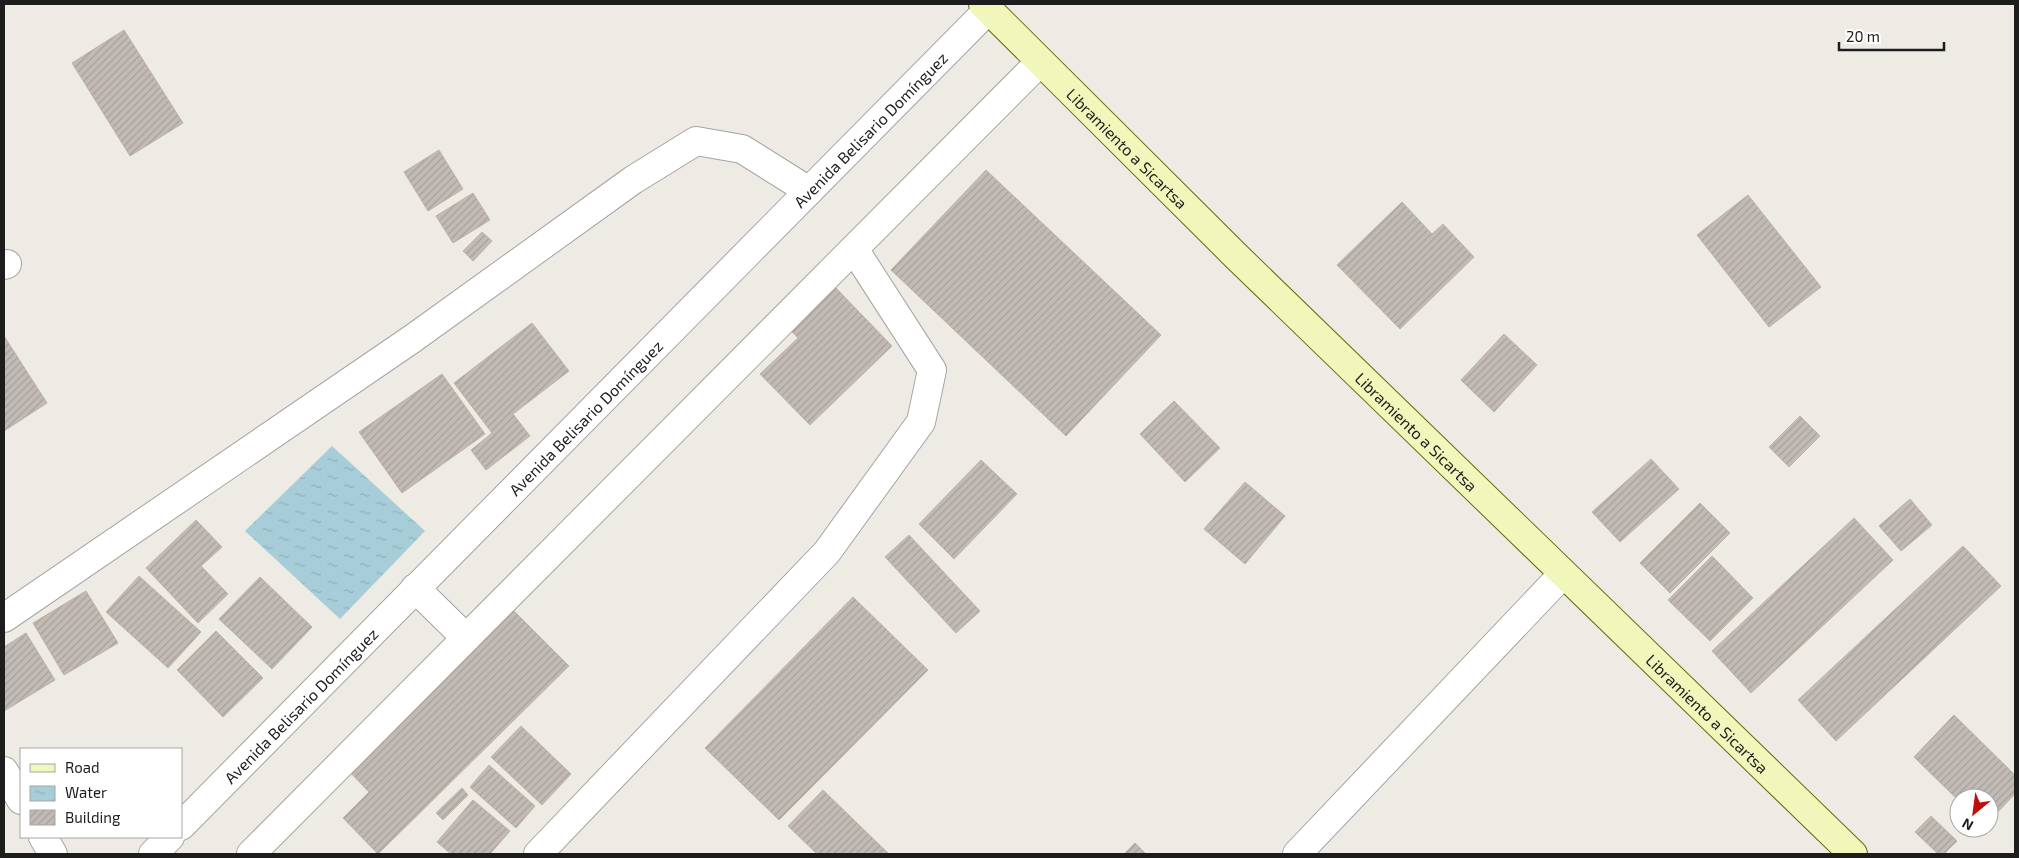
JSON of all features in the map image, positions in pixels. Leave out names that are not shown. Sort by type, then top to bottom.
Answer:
[{"type":"main road","name":"Libramiento a Sicartsa","points":[[986,7],[1563,574],[1853,854]]},
{"type":"street","name":"Avenida Belisario Domínguez","points":[[182,825],[809,190],[986,7]]},
{"type":"street","points":[[251,854],[1040,62]]},
{"type":"street","points":[[4,618],[412,339],[633,180],[696,141],[742,149],[809,190]]},
{"type":"street","points":[[538,854],[827,552],[921,422],[932,370],[854,249]]},
{"type":"street","points":[[1297,854],[1563,574]]},
{"type":"street","points":[[415,588],[466,638]]},
{"type":"street","points":[[4,771],[20,798]]},
{"type":"street","points":[[44,838],[53,854]]},
{"type":"street","points":[[153,854],[169,838]]},
{"type":"water","points":[[332,446],[425,531],[340,619],[245,531]]},
{"type":"building","points":[[124,30],[183,123],[130,156],[72,63]]},
{"type":"building","points":[[439,150],[463,189],[428,211],[404,172]]},
{"type":"building","points":[[986,170],[1161,335],[1066,436],[891,270]]},
{"type":"building","points":[[473,193],[490,220],[453,243],[436,216]]},
{"type":"building","points":[[1748,195],[1821,287],[1769,327],[1697,235]]},
{"type":"building","points":[[1402,202],[1432,234],[1443,224],[1474,257],[1400,329],[1337,265]]},
{"type":"building","points":[[482,232],[492,241],[473,261],[463,251]]},
{"type":"building","points":[[834,286],[892,346],[810,425],[760,374],[798,338],[789,329]]},
{"type":"building","points":[[532,323],[569,371],[513,414],[530,436],[486,470],[471,450],[492,433],[454,383]]},
{"type":"building","points":[[1504,334],[1537,365],[1494,412],[1461,380]]},
{"type":"building","points":[[4,336],[47,403],[4,431]]},
{"type":"building","points":[[442,374],[485,434],[402,493],[359,432]]},
{"type":"building","points":[[1174,401],[1220,448],[1185,482],[1140,434]]},
{"type":"building","points":[[1800,416],[1820,436],[1789,467],[1769,447]]},
{"type":"building","points":[[1651,459],[1679,489],[1620,542],[1592,512]]},
{"type":"building","points":[[981,460],[1017,494],[954,559],[919,524]]},
{"type":"building","points":[[1245,482],[1285,516],[1245,564],[1204,529]]},
{"type":"building","points":[[1910,499],[1932,525],[1901,551],[1879,526]]},
{"type":"building","points":[[1700,503],[1730,533],[1670,593],[1640,563]]},
{"type":"building","points":[[1854,518],[1893,560],[1751,693],[1712,651]]},
{"type":"building","points":[[196,520],[222,547],[201,566],[228,594],[198,623],[146,568]]},
{"type":"building","points":[[909,535],[980,611],[956,633],[885,557]]},
{"type":"building","points":[[1963,546],[2001,586],[1836,741],[1798,700]]},
{"type":"building","points":[[1712,556],[1753,598],[1710,641],[1668,600]]},
{"type":"building","points":[[139,576],[201,632],[168,668],[106,612]]},
{"type":"building","points":[[260,577],[312,627],[272,669],[219,619]]},
{"type":"building","points":[[86,591],[118,643],[64,675],[33,623]]},
{"type":"building","points":[[853,597],[928,670],[779,820],[705,748]]},
{"type":"building","points":[[510,607],[569,666],[378,854],[343,818],[369,792],[346,768]]},
{"type":"building","points":[[216,631],[263,678],[223,717],[177,670]]},
{"type":"building","points":[[26,633],[55,680],[4,711],[4,647]]},
{"type":"building","points":[[1954,715],[2015,775],[2015,794],[1999,811],[1999,788],[1949,788],[1949,791],[1914,757]]},
{"type":"building","points":[[521,726],[571,774],[542,805],[491,757]]},
{"type":"building","points":[[489,765],[535,806],[516,828],[470,787]]},
{"type":"building","points":[[462,788],[468,795],[443,820],[436,813]]},
{"type":"building","points":[[823,790],[889,854],[817,854],[788,826]]},
{"type":"building","points":[[473,800],[510,831],[490,854],[451,854],[437,842]]},
{"type":"building","points":[[1931,816],[1949,833],[1949,838],[1954,838],[1957,841],[1944,854],[1938,854],[1915,832]]},
{"type":"building","points":[[1135,843],[1146,854],[1124,854]]}]
